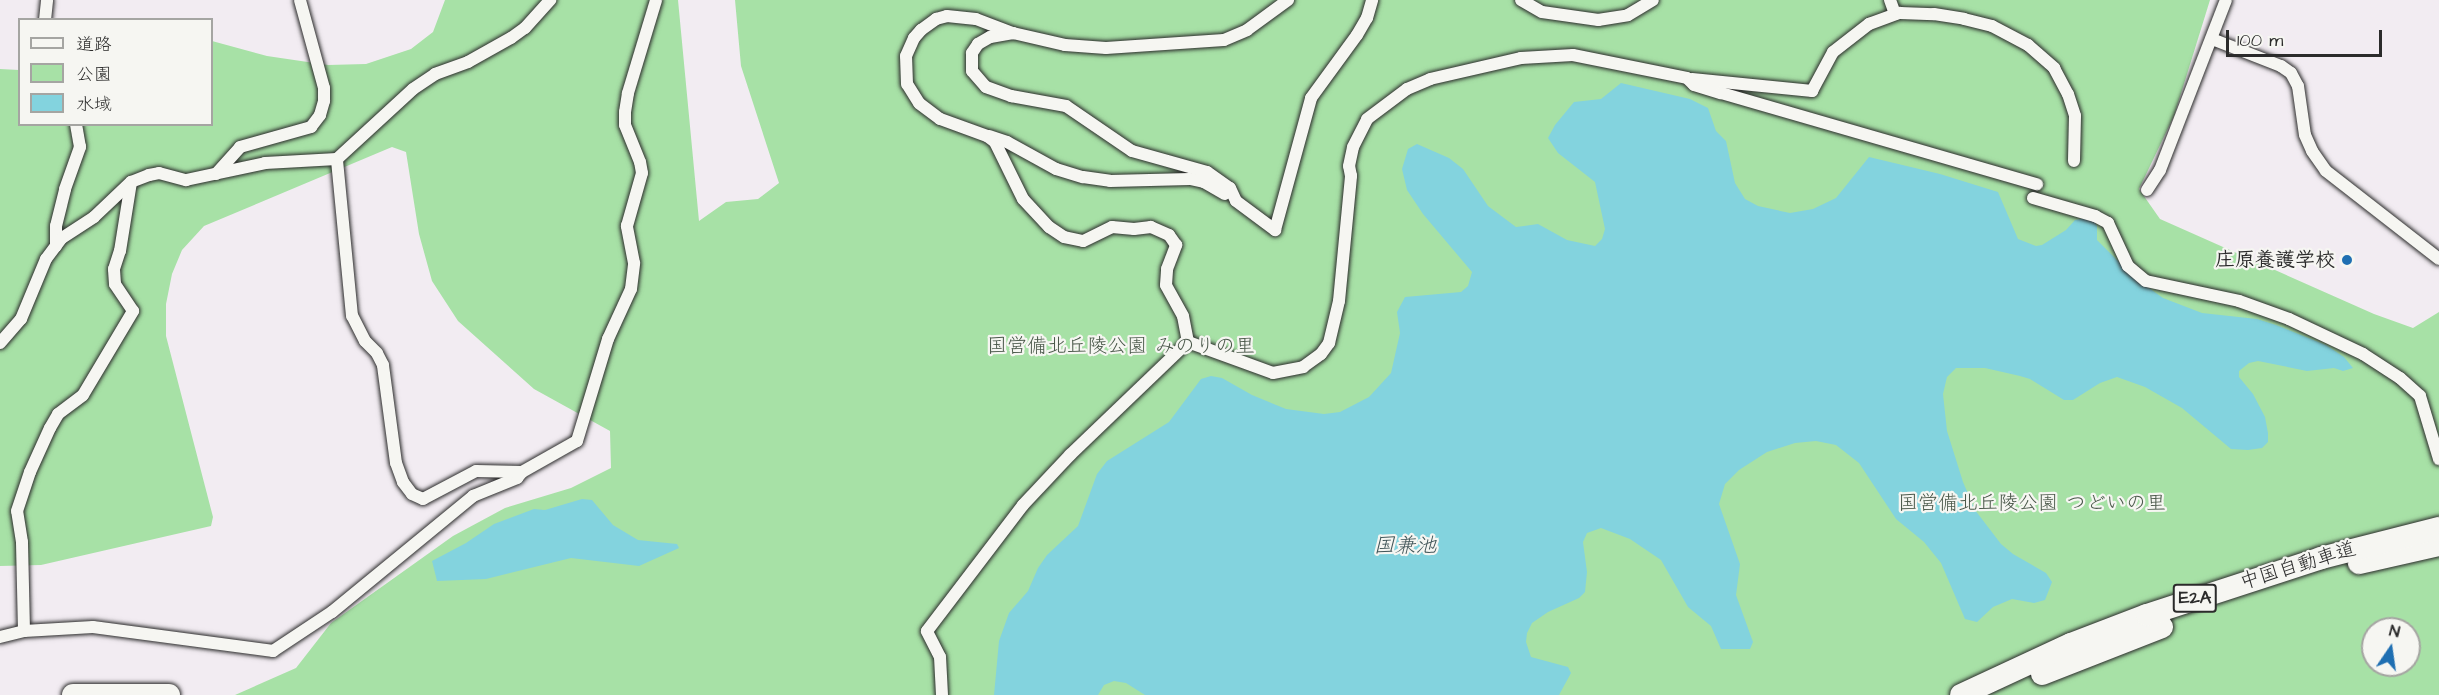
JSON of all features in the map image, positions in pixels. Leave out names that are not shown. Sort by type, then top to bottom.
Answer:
[{"type":"highway","name":"中国自動車道","points":[[1961,695],[2071,644],[2169,607],[2321,558],[2439,528]]},
{"type":"highway","name":"中国自動車道","points":[[1995,695],[2077,659],[2242,597],[2323,572],[2439,545]]},
{"type":"highway","points":[[73,695],[169,695]]},
{"type":"street","points":[[45,18],[47,0]]},
{"type":"street","points":[[216,174],[240,147],[311,127],[320,115],[324,101],[324,88],[300,0]]},
{"type":"street","points":[[0,343],[21,318],[46,259],[62,238],[94,217],[131,182],[159,173],[186,180],[265,163],[337,159],[413,90],[435,74],[468,62],[511,38],[525,28],[550,0]]},
{"type":"street","points":[[0,637],[24,631],[115,628],[273,651],[332,612],[473,496],[517,478],[522,472],[577,441],[608,339],[631,289],[634,263],[627,226],[642,173],[625,125],[625,112],[628,93],[656,0]]},
{"type":"street","points":[[1288,0],[1247,30],[1232,38],[1211,42],[1106,48],[1065,45],[1013,33],[976,20],[947,16],[936,19],[914,38],[906,56],[907,84],[926,110],[949,123],[1007,142],[1056,169],[1083,177],[1110,180],[1190,178],[1204,182],[1236,201],[1275,230],[1311,98],[1367,18],[1372,0]]},
{"type":"street","points":[[1521,0],[1542,12],[1599,21],[1628,15],[1653,0]]},
{"type":"street","points":[[1890,0],[1895,14]]},
{"type":"street","points":[[2147,190],[2160,170],[2226,0]]},
{"type":"street","points":[[1188,342],[1273,373],[1303,367],[1321,354],[1329,343],[1339,301],[1351,176],[1349,166],[1353,147],[1367,119],[1407,89],[1430,79],[1491,64],[1552,55],[1608,61],[1687,78],[1812,91],[1826,63],[1846,39],[1869,24],[1895,14],[1918,12],[1964,19],[1992,27],[2038,52],[2054,68],[2072,104],[2076,135],[2074,161]]},
{"type":"street","points":[[1013,33],[984,40],[972,53],[972,71],[986,87],[1011,96],[1066,106],[1132,151],[1207,172],[1230,188],[1236,201]]},
{"type":"street","points":[[2212,39],[2291,73],[2298,86],[2305,135],[2312,151],[2326,171],[2439,259]]},
{"type":"street","points":[[1687,78],[1694,85],[2037,184]]},
{"type":"street","points":[[56,246],[56,226],[64,189],[80,147],[76,126]]},
{"type":"street","points":[[987,136],[995,142],[1023,199],[1064,237],[1083,241],[1112,227],[1134,230],[1152,227],[1169,235],[1176,245],[1167,269],[1166,285],[1184,316],[1188,342]]},
{"type":"street","points":[[337,159],[352,316],[365,341],[377,353],[383,365],[396,463],[402,482],[412,494],[423,499],[476,471],[522,472]]},
{"type":"street","points":[[24,631],[22,542],[17,511],[30,472],[58,414],[83,395],[133,311],[114,284],[114,269],[120,251],[131,182]]},
{"type":"street","points":[[2033,198],[2095,216],[2108,223],[2128,266],[2146,281],[2249,304],[2289,318],[2363,354],[2400,378],[2420,396],[2439,459]]},
{"type":"street","points":[[942,695],[940,657],[927,632],[1023,505],[1070,455],[1188,342]]},
{"type":"green space","name":"国営備北丘陵公園 みのりの里","points":[[445,0],[678,0],[699,221],[726,202],[758,199],[779,183],[741,66],[735,0],[2210,0],[2174,116],[2139,189],[2160,219],[2374,314],[2413,328],[2439,312],[2439,695],[235,695],[296,668],[331,623],[453,536],[505,508],[571,488],[611,468],[610,431],[534,389],[458,321],[432,281],[419,234],[406,152],[392,147],[204,226],[182,250],[172,274],[166,304],[166,336],[213,517],[211,526],[41,565],[0,566],[0,69],[18,70],[18,126],[213,126],[213,41],[267,56],[328,65],[366,64],[411,49],[433,32]]},
{"type":"water","name":"国兼池","points":[[1621,83],[1690,99],[1708,108],[1716,131],[1726,141],[1735,183],[1745,199],[1758,206],[1790,213],[1813,209],[1836,198],[1869,157],[1940,174],[1998,192],[2018,239],[2036,246],[2042,245],[2066,230],[2075,220],[2091,217],[2097,226],[2097,240],[2135,278],[2163,298],[2202,313],[2257,319],[2276,325],[2326,345],[2344,357],[2353,368],[2343,371],[2334,368],[2307,371],[2258,361],[2249,363],[2239,371],[2239,377],[2253,394],[2265,417],[2268,442],[2262,448],[2248,450],[2231,449],[2182,408],[2145,387],[2117,377],[2100,383],[2073,400],[2064,400],[2030,379],[2020,376],[1985,368],[1956,368],[1947,377],[1943,394],[1947,431],[1963,482],[1975,510],[2001,544],[2013,554],[2046,573],[2052,582],[2045,600],[2034,603],[2012,599],[1993,607],[1977,622],[1965,619],[1941,563],[1924,542],[1896,519],[1859,463],[1836,445],[1816,441],[1795,443],[1767,452],[1739,470],[1725,484],[1719,504],[1740,564],[1736,595],[1753,642],[1750,649],[1721,649],[1711,626],[1688,607],[1661,560],[1630,539],[1601,528],[1587,533],[1583,542],[1587,572],[1585,592],[1579,598],[1548,612],[1532,623],[1527,633],[1526,642],[1531,657],[1568,667],[1571,673],[1559,695],[1145,695],[1126,683],[1114,681],[1104,685],[1098,695],[994,695],[999,641],[1009,613],[1028,591],[1038,568],[1047,555],[1078,526],[1097,474],[1107,461],[1169,422],[1201,379],[1211,376],[1222,378],[1252,395],[1286,409],[1324,414],[1340,412],[1369,397],[1391,373],[1400,333],[1397,312],[1405,297],[1461,292],[1468,286],[1472,272],[1423,214],[1407,190],[1402,169],[1408,149],[1417,144],[1449,158],[1463,169],[1488,206],[1516,227],[1538,224],[1567,240],[1595,246],[1602,239],[1605,229],[1595,182],[1558,153],[1548,138],[1555,125],[1574,102],[1601,99]]},
{"type":"water","points":[[582,499],[592,500],[613,525],[638,540],[677,544],[679,548],[639,566],[571,558],[486,579],[437,581],[432,561],[466,543],[494,524],[534,509],[545,510]]},
{"type":"place","name":"庄原養護学校","points":[[2347,260]]},
{"type":"park label","name":"国営備北丘陵公園 つどいの里","points":[[2032,503]]}]
